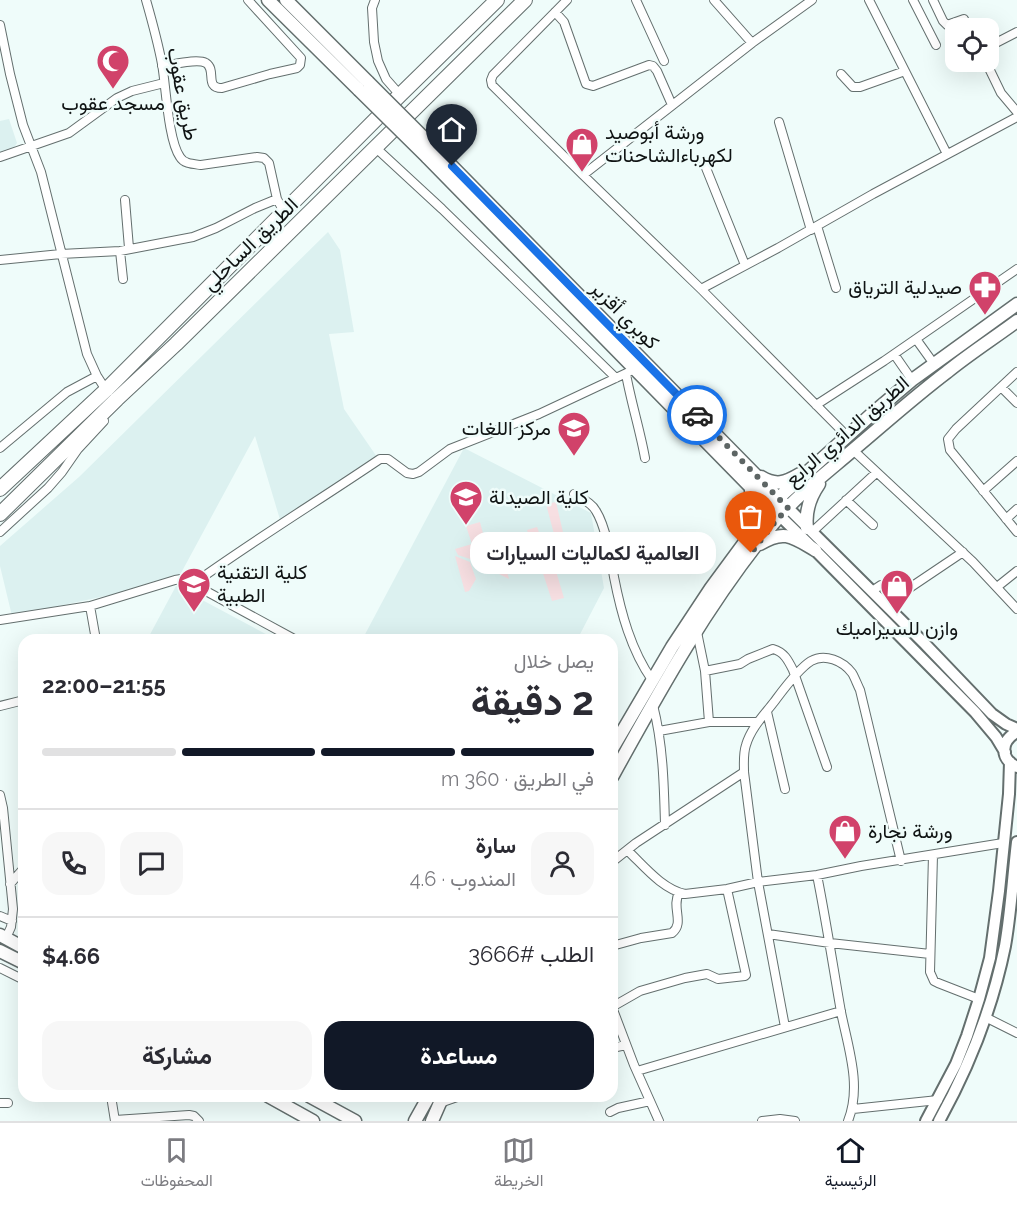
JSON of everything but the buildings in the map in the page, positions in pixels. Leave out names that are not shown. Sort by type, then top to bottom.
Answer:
[{"type":"highway","name":"الطريق الساحلي","points":[[0,489],[106,390],[496,0]]},
{"type":"highway","name":"الطريق الساحلي","points":[[0,514],[525,0]]},
{"type":"main road","points":[[268,0],[364,86]]},
{"type":"main road","points":[[286,0],[364,86],[431,153],[630,371],[746,473],[777,483],[787,481],[814,466]]},
{"type":"main road","name":"كوبري أقزير","points":[[431,153],[780,508]]},
{"type":"main road","name":"الطريق الدائري الرابع","points":[[618,766],[667,678],[718,597],[751,553],[780,508],[814,466],[912,381],[1017,304]]},
{"type":"main road","name":"الطريق الدائري الرابع","points":[[618,738],[692,618],[747,538],[883,423],[948,371],[1017,321]]},
{"type":"main road","points":[[809,530],[807,517],[809,503],[827,471]]},
{"type":"main road","points":[[746,473],[756,504],[755,520],[747,538]]},
{"type":"main road","points":[[780,508],[809,530],[872,591],[992,714],[1017,731],[1006,742],[1010,760],[1009,794],[996,922],[990,958],[967,1036],[956,1064],[926,1121]]},
{"type":"main road","points":[[780,508],[815,550],[988,726],[1010,760]]},
{"type":"main road","points":[[751,553],[772,537],[782,535],[792,536],[815,550]]},
{"type":"main road","points":[[939,1121],[987,1018],[1005,944],[1017,842]]},
{"type":"main road","points":[[3,937],[18,945]]},
{"type":"main road","points":[[0,951],[18,960]]},
{"type":"main road","points":[[983,983],[996,985]]},
{"type":"main road","points":[[279,1102],[313,1121]]},
{"type":"main road","points":[[320,1102],[355,1121]]},
{"type":"main road","points":[[415,1121],[434,1102]]},
{"type":"main road","points":[[432,1121],[436,1102]]},
{"type":"street","name":"طريق عقوب","points":[[146,0],[162,66],[175,148],[183,160],[192,164],[264,158],[269,163],[277,199],[284,212]]},
{"type":"street","points":[[162,66],[204,62],[211,70],[211,80],[213,86],[217,88],[297,68],[301,58],[248,0]]},
{"type":"street","points":[[375,0],[372,8],[374,42],[378,61],[381,72],[400,94]]},
{"type":"street","points":[[567,0],[493,75],[492,85],[701,289],[847,436]]},
{"type":"street","points":[[636,0],[664,61]]},
{"type":"street","points":[[714,0],[752,43]]},
{"type":"street","points":[[583,175],[752,43],[812,0]]},
{"type":"street","points":[[869,0],[947,154]]},
{"type":"street","points":[[913,0],[936,45]]},
{"type":"street","points":[[933,0],[945,23]]},
{"type":"street","points":[[555,12],[564,22],[586,84],[593,86],[649,65],[657,71],[672,105]]},
{"type":"street","points":[[0,25],[23,125],[40,172],[87,354],[106,390]]},
{"type":"street","points":[[999,41],[1017,32]]},
{"type":"street","points":[[841,74],[853,87],[860,87],[905,71]]},
{"type":"street","points":[[701,289],[1017,115],[1001,93],[991,72]]},
{"type":"street","points":[[0,157],[69,133],[117,98],[132,91],[164,83]]},
{"type":"street","points":[[779,122],[836,288]]},
{"type":"street","points":[[376,148],[616,378]]},
{"type":"street","points":[[704,164],[745,265]]},
{"type":"street","points":[[0,260],[120,251],[193,237],[277,199]]},
{"type":"street","points":[[125,200],[129,248]]},
{"type":"street","points":[[120,251],[123,279]]},
{"type":"street","points":[[816,405],[1017,269]]},
{"type":"street","points":[[916,339],[934,364]]},
{"type":"street","points":[[894,354],[912,381]]},
{"type":"street","points":[[193,584],[248,545],[290,520],[380,459],[388,459],[407,473],[419,472],[450,449],[539,414],[630,371],[630,397],[645,458]]},
{"type":"street","points":[[1017,372],[948,439],[950,450],[1017,532]]},
{"type":"street","points":[[0,448],[66,392],[97,376]]},
{"type":"street","points":[[1001,387],[1017,403]]},
{"type":"street","points":[[0,532],[48,488],[78,449],[105,420],[117,399]]},
{"type":"street","points":[[853,450],[973,561],[1017,609]]},
{"type":"street","points":[[983,491],[1017,461]]},
{"type":"street","points":[[809,530],[876,473]]},
{"type":"street","points":[[574,494],[594,508],[603,525],[625,620],[635,650],[652,680]]},
{"type":"street","points":[[846,500],[873,525]]},
{"type":"street","points":[[1006,519],[1017,509]]},
{"type":"street","points":[[872,591],[881,585],[901,590],[908,588],[963,552]]},
{"type":"street","points":[[997,587],[1017,571]]},
{"type":"street","points":[[0,620],[90,606],[181,579],[285,634]]},
{"type":"street","points":[[90,606],[95,634]]},
{"type":"street","points":[[697,632],[705,671],[709,722]]},
{"type":"street","points":[[705,671],[740,664],[773,650],[779,651],[786,657],[795,676],[827,767]]},
{"type":"street","points":[[785,1027],[758,882],[744,772],[746,746],[758,722],[795,676],[811,661],[820,658],[836,660],[845,665],[860,690],[901,861]]},
{"type":"street","points":[[0,706],[18,702]]},
{"type":"street","points":[[653,705],[659,731],[665,825]]},
{"type":"street","points":[[767,712],[785,789]]},
{"type":"street","points":[[659,731],[709,722],[758,722]]},
{"type":"street","points":[[618,857],[744,772]]},
{"type":"street","points":[[0,795],[13,909],[11,927],[3,937]]},
{"type":"street","points":[[627,850],[664,885],[685,894],[817,875],[1003,843]]},
{"type":"street","points":[[933,855],[930,972],[934,981],[979,999]]},
{"type":"street","points":[[10,884],[18,875]]},
{"type":"street","points":[[817,875],[852,1063],[855,1096],[848,1121]]},
{"type":"street","points":[[618,1003],[639,991],[685,978],[707,974],[718,979],[746,975],[727,889]]},
{"type":"street","points":[[618,944],[675,931],[678,927],[678,919],[675,903],[679,893]]},
{"type":"street","points":[[0,916],[12,921]]},
{"type":"street","points":[[768,934],[930,954]]},
{"type":"street","points":[[0,958],[18,961]]},
{"type":"street","points":[[0,968],[18,977]]},
{"type":"street","points":[[637,1071],[841,1011]]},
{"type":"street","points":[[987,1018],[1017,1032]]},
{"type":"street","points":[[618,1023],[659,1121]]},
{"type":"street","points":[[618,1047],[626,1045]]},
{"type":"street","points":[[853,1109],[938,1100]]},
{"type":"street","points":[[610,1112],[650,1101]]},
{"type":"street","points":[[112,1102],[115,1120],[189,1115],[199,1121]]},
{"type":"street","points":[[762,1121],[780,1119],[795,1121]]},
{"type":"shaded area","points":[[9,119],[17,143],[13,149],[0,155],[0,121]]},
{"type":"shaded area","points":[[328,232],[340,250],[354,332],[329,334],[344,409],[377,457],[281,523],[255,436],[180,575],[138,589],[12,616],[0,566],[0,546],[79,477]]},
{"type":"shaded area","points":[[464,448],[591,513],[604,588],[580,634],[365,634]]},
{"type":"shaded area","points":[[556,502],[565,541],[559,548],[550,551],[564,598],[552,601],[537,555],[505,564],[509,579],[495,572],[490,556],[492,553],[531,542],[527,530],[537,527],[541,538],[554,534],[546,504]]},
{"type":"shaded area","points":[[480,522],[489,556],[473,560],[458,555],[455,549],[472,544],[466,526]]},
{"type":"shaded area","points":[[455,556],[470,562],[476,579],[469,591],[465,592]]},
{"type":"shaded area","name":"كلية التقنية الطبية","points":[[176,586],[266,634],[150,634]]},
{"type":"way so far","points":[[697,415],[788,508],[751,553]]},
{"type":"place","name":"مسجد عقوب","points":[[113,90]]},
{"type":"place","name":"ورشة أبوصيد لكهرباءالشاحنات","points":[[582,173]]},
{"type":"place","name":"صيدلية الترياق","points":[[985,316]]},
{"type":"place","name":"مركز اللغات","points":[[574,457]]},
{"type":"place","name":"كلية الصيدلة","points":[[466,526]]},
{"type":"place","name":"العالمية لكماليات السيارات","points":[[751,553]]},
{"type":"place","name":"كلية التقنية الطبية","points":[[194,613]]},
{"type":"place","name":"وازن للسيراميك","points":[[897,615]]},
{"type":"place","name":"ورشة نجارة","points":[[845,860]]},
{"type":"route","points":[[452,166],[697,415]]}]
